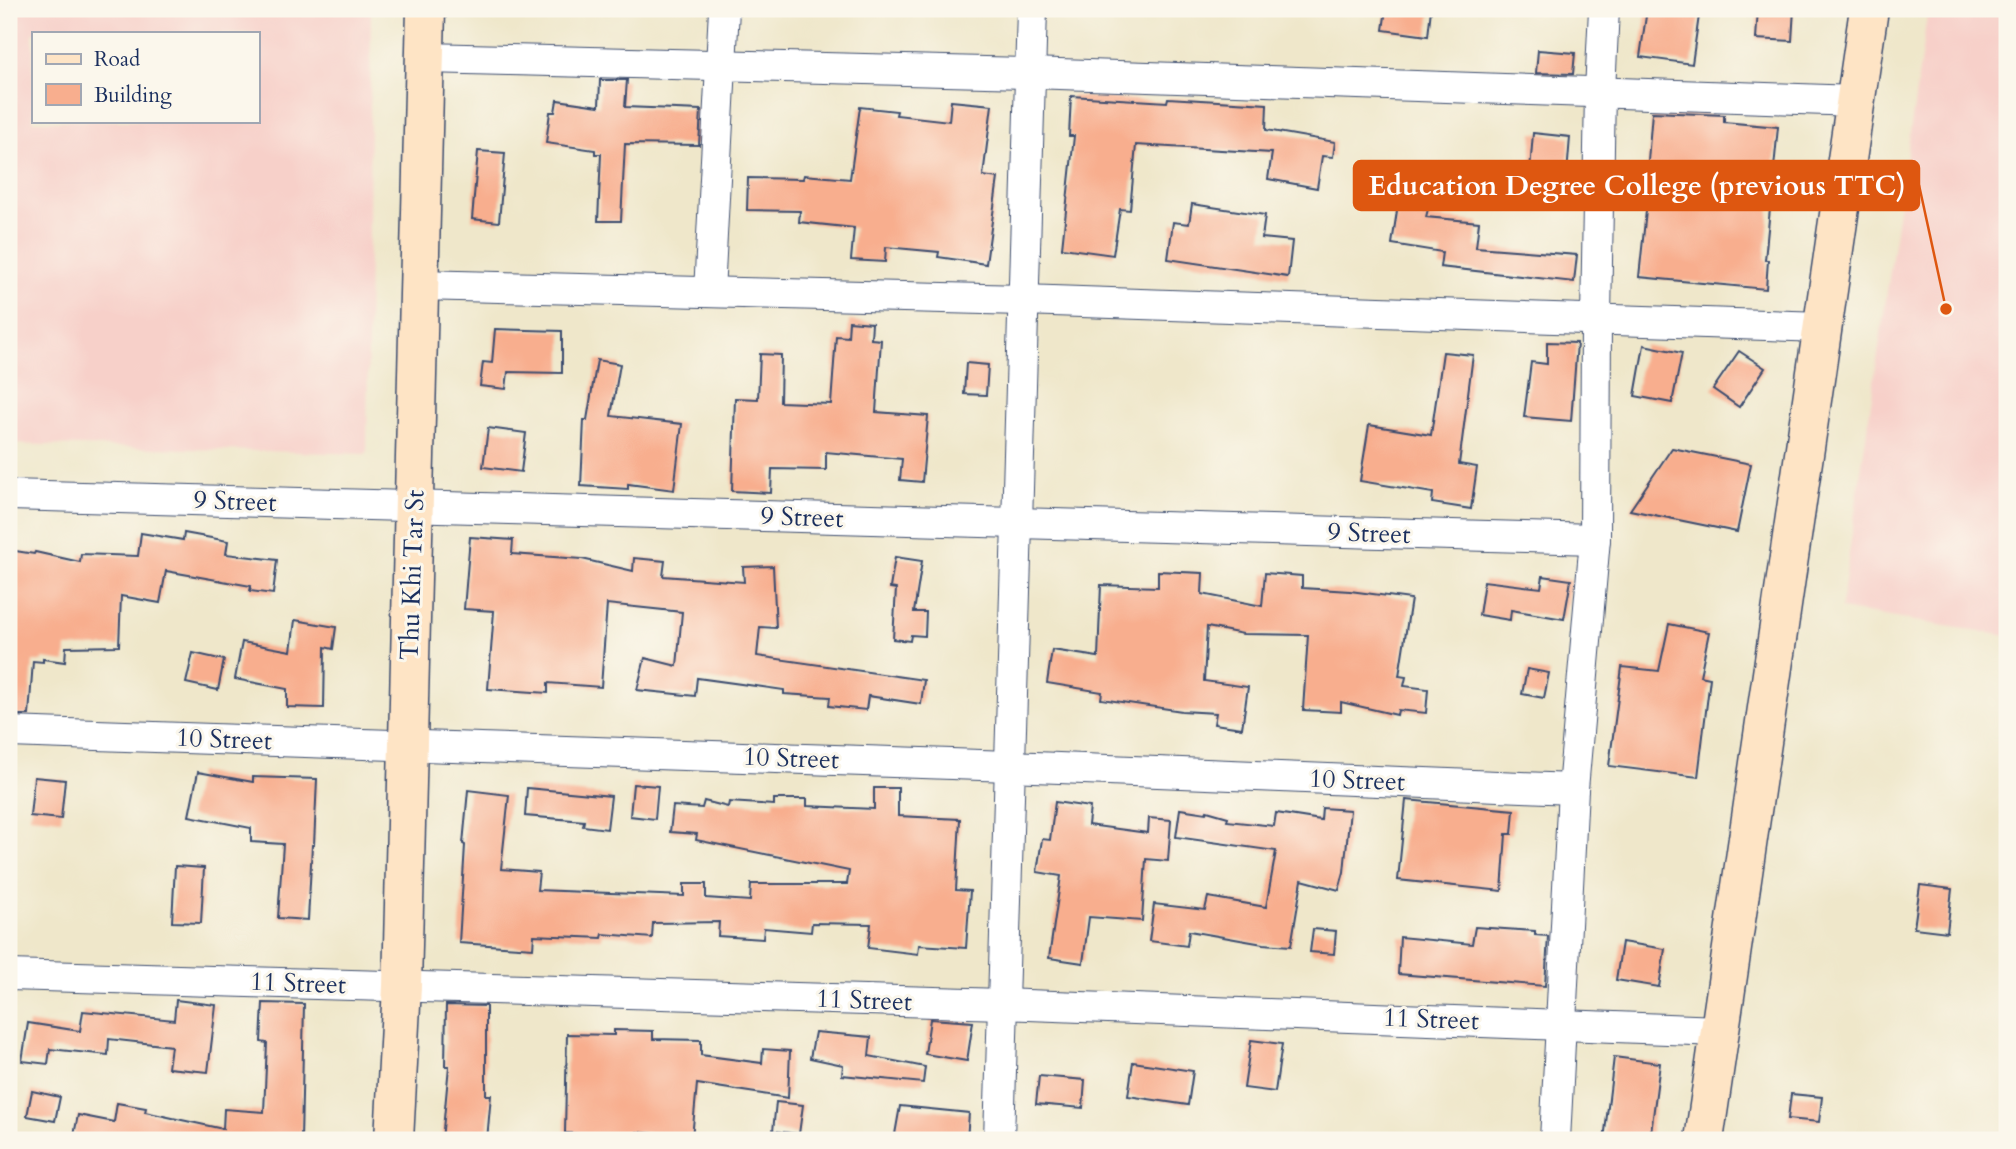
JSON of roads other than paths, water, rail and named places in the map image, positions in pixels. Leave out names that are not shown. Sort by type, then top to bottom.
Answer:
[{"type":"street","name":"Thu Khi Tar St","points":[[394,1140],[402,986],[426,9]]},
{"type":"street","points":[[709,292],[724,9]]},
{"type":"street","points":[[999,1140],[1032,9]]},
{"type":"street","points":[[1555,1140],[1573,789],[1595,539],[1596,318],[1604,9]]},
{"type":"street","points":[[1704,1140],[1870,9]]},
{"type":"street","points":[[425,58],[1030,73],[1856,101]]},
{"type":"street","points":[[419,285],[1023,300],[1823,327]]},
{"type":"street","name":"9 Street","points":[[9,495],[1595,539]]},
{"type":"street","name":"10 Street","points":[[9,732],[1010,766],[1573,789]]},
{"type":"street","name":"11 Street","points":[[9,975],[1003,1004],[1720,1031]]},
{"type":"place","name":"Education Degree College (previous TTC)","points":[[1946,309]]}]
